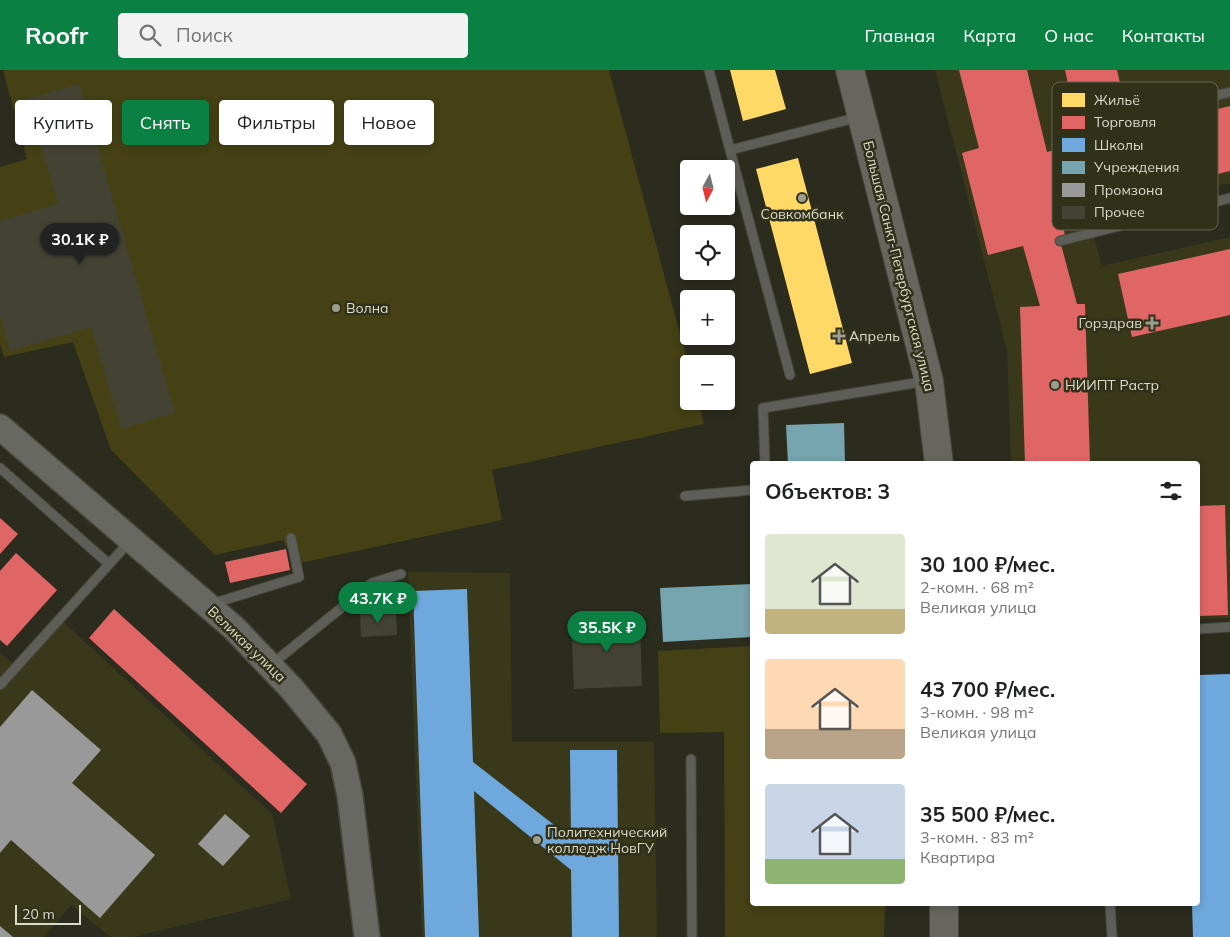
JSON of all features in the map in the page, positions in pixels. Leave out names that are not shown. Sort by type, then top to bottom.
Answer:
[{"type":"main road","name":"Большая Санкт-Петербургская улица","points":[[850,70],[929,381],[939,461]]},
{"type":"main road","name":"Великая улица","points":[[3,435],[234,628],[292,689],[329,734],[343,763],[350,796],[367,937]]},
{"type":"main road","points":[[944,906],[944,937]]},
{"type":"lane","points":[[709,70],[790,375]]},
{"type":"lane","points":[[730,150],[861,116]]},
{"type":"lane","points":[[1060,241],[1103,230]]},
{"type":"lane","points":[[765,461],[763,408],[929,381]]},
{"type":"lane","points":[[0,468],[109,564]]},
{"type":"lane","points":[[685,496],[750,490]]},
{"type":"lane","points":[[206,605],[299,577],[291,538]]},
{"type":"lane","points":[[0,685],[130,540]]},
{"type":"lane","points":[[270,666],[372,583],[402,574]]},
{"type":"lane","points":[[1200,628],[1230,626]]},
{"type":"lane","points":[[691,759],[692,937]]},
{"type":"lane","points":[[1110,906],[1112,937]]},
{"type":"shaded area","name":"Волна","points":[[3,70],[609,70],[680,334],[680,345],[683,345],[686,355],[680,355],[680,410],[700,410],[704,424],[492,470],[502,520],[295,564],[283,540],[215,555],[111,450],[73,342],[4,357],[0,344],[0,167],[27,159],[23,145],[112,145],[112,100],[15,100],[15,114]]},
{"type":"shaded area","points":[[935,70],[1230,70],[1230,183],[1218,186],[1218,82],[1052,82],[1052,230],[1092,230],[1102,266],[1230,237],[1230,618],[1200,619],[1200,461],[1011,461],[1007,350]]},
{"type":"shaded area","name":"Политехнический колледж НовГУ","points":[[408,572],[510,573],[512,742],[654,742],[657,937],[422,937]]},
{"type":"shaded area","points":[[58,617],[272,814],[291,899],[133,937],[110,937],[71,905],[44,937],[0,937],[0,653],[14,665]]},
{"type":"shaded area","points":[[750,646],[750,906],[885,906],[884,937],[725,937],[724,732],[660,733],[658,651]]},
{"type":"building: Жильё","points":[[730,70],[775,70],[786,109],[743,121]]},
{"type":"building: Жильё","points":[[798,158],[852,363],[810,374],[756,169]]},
{"type":"building: Торговля","points":[[959,70],[1027,70],[1047,152],[1052,151],[1052,230],[1064,230],[1065,235],[1059,237],[1077,304],[1085,304],[1090,461],[1025,461],[1020,307],[1040,306],[1023,246],[988,255],[962,153],[979,148]]},
{"type":"building: Торговля","points":[[1065,70],[1117,70],[1120,82],[1068,82]]},
{"type":"building: Торговля","points":[[1230,106],[1230,171],[1218,174],[1218,109]]},
{"type":"building: Торговля","points":[[1230,249],[1230,315],[1132,337],[1118,274]]},
{"type":"building: Торговля","points":[[1225,505],[1228,615],[1200,616],[1200,506]]},
{"type":"building: Торговля","points":[[0,518],[18,534],[0,554]]},
{"type":"building: Торговля","points":[[286,549],[290,570],[230,583],[225,562]]},
{"type":"building: Торговля","points":[[16,553],[57,590],[7,646],[0,640],[0,571]]},
{"type":"building: Торговля","points":[[114,609],[307,784],[281,813],[89,638]]},
{"type":"building: Школы","points":[[467,589],[473,762],[571,838],[570,750],[617,750],[619,937],[572,937],[571,870],[474,791],[479,937],[425,937],[413,591]]},
{"type":"building: Школы","points":[[1230,674],[1230,937],[1193,937],[1192,906],[1200,906],[1200,675]]},
{"type":"building: Учреждения","points":[[844,423],[845,461],[788,461],[786,425]]},
{"type":"building: Учреждения","points":[[750,584],[750,637],[663,642],[660,588]]},
{"type":"building: Промзона","points":[[32,690],[101,750],[72,783],[155,855],[100,918],[11,840],[0,853],[0,727]]},
{"type":"building: Промзона","points":[[225,814],[250,836],[223,866],[198,844]]},
{"type":"building: Промзона","points":[[0,926],[13,937],[0,937]]},
{"type":"building: Прочее","points":[[79,84],[84,100],[27,100]]},
{"type":"building: Прочее","points":[[41,145],[97,145],[175,413],[121,429],[91,327],[10,351],[0,316],[0,221],[58,204]]},
{"type":"building: Прочее","points":[[396,611],[397,635],[361,637],[360,613]]},
{"type":"building: Прочее","points":[[640,617],[642,686],[574,689],[571,620]]},
{"type":"place","name":"Совкомбанк","points":[[802,198]]},
{"type":"place","name":"Волна","points":[[336,308]]},
{"type":"place","name":"Горздрав","points":[[1152,323]]},
{"type":"place","name":"Апрель","points":[[839,336]]},
{"type":"place","name":"НИИПТ Растр","points":[[1055,385]]},
{"type":"place","name":"Политехнический колледж НовГУ","points":[[537,840]]}]
